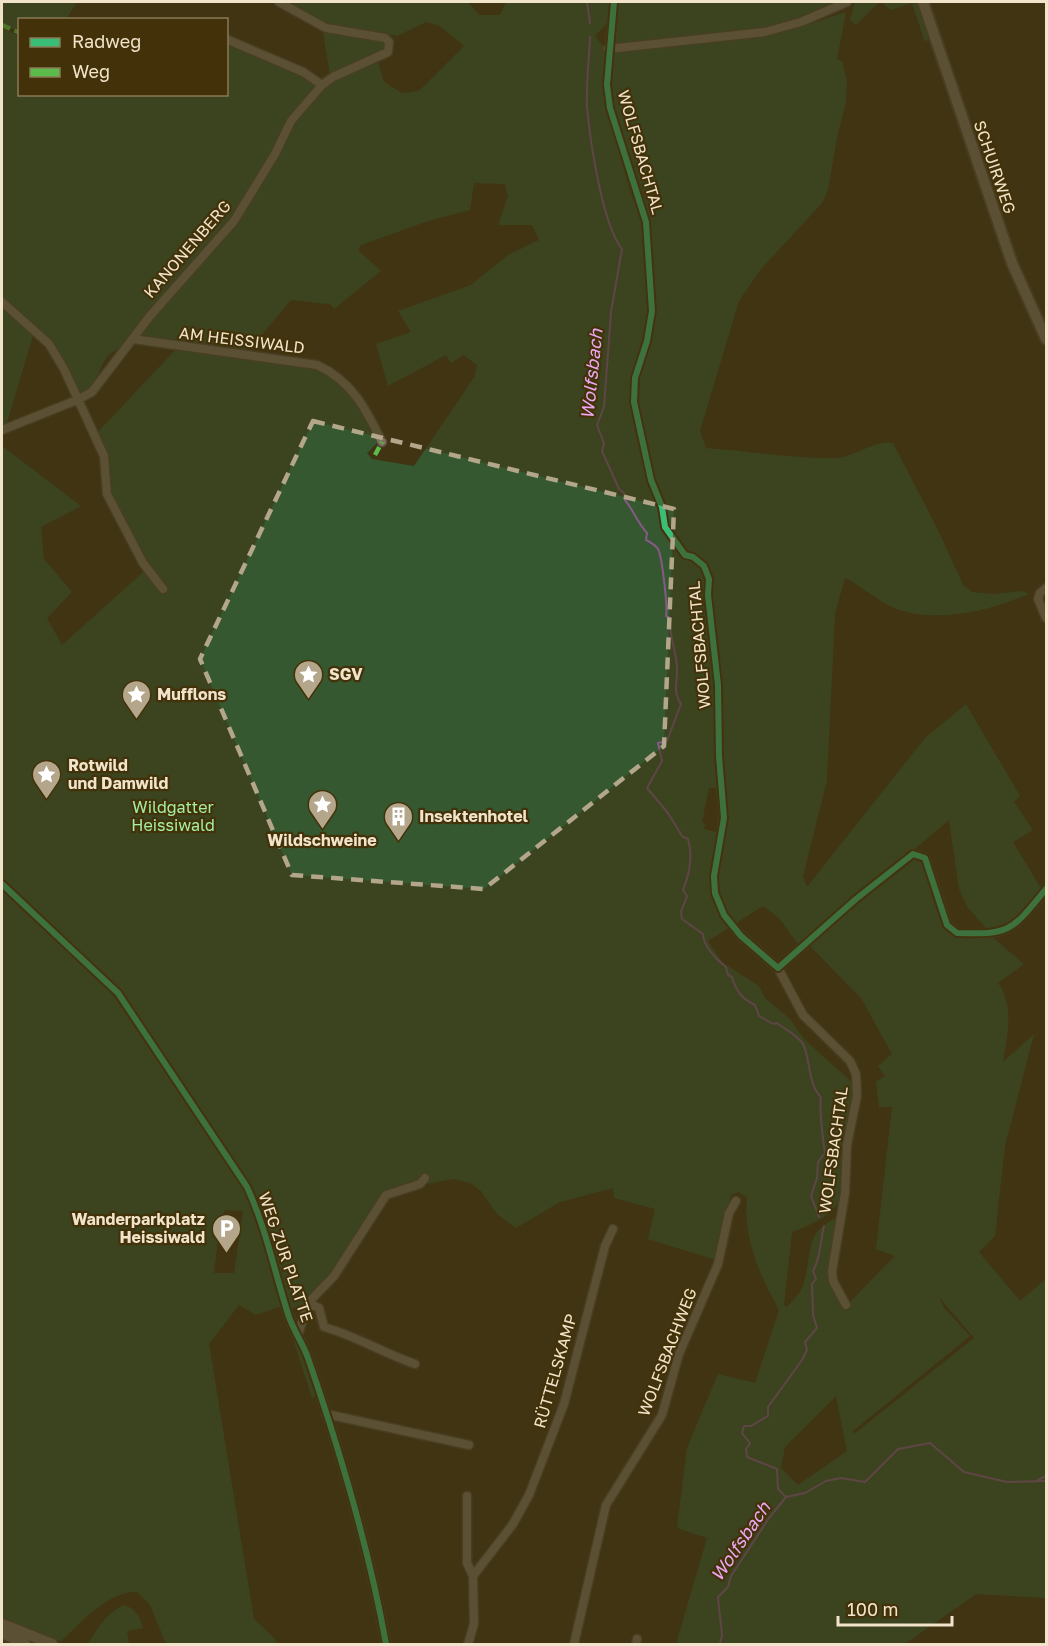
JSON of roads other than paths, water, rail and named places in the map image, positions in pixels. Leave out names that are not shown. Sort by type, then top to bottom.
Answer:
[{"type":"main road","name":"SCHUIRWEG","points":[[922,2],[1012,263],[1047,339]]},
{"type":"main road","points":[[2,1624],[51,1644]]},
{"type":"main road","points":[[2,1633],[25,1644]]},
{"type":"street","name":"KANONENBERG","points":[[2,430],[92,392],[186,273],[234,221],[275,154],[291,122],[322,85],[333,77],[388,52],[389,42],[385,38],[326,28],[279,2]]},
{"type":"street","name":"WOLFSBACHTAL","points":[[614,2],[608,50],[607,84],[610,108],[636,189],[649,246],[652,311],[635,378],[634,402],[651,480],[662,507],[665,527],[685,555],[693,557],[704,566],[709,579],[708,595],[718,685],[719,756],[724,796],[724,818],[714,876],[715,893],[724,915],[741,936],[778,968],[803,1015],[850,1061],[856,1074],[857,1096],[847,1144],[845,1193],[832,1271],[833,1281],[846,1305]]},
{"type":"street","points":[[608,50],[765,32],[801,22],[847,2]]},
{"type":"street","points":[[228,40],[303,72],[322,85]]},
{"type":"street","points":[[2,302],[49,344],[104,456],[107,494],[143,563],[163,589]]},
{"type":"street","name":"AM HEISSIWALD","points":[[133,339],[316,365],[333,373],[346,383],[363,403],[382,442]]},
{"type":"street","points":[[1047,588],[1040,593],[1038,599],[1047,618]]},
{"type":"street","points":[[778,968],[911,855],[926,858],[947,925],[957,933],[1005,931],[1021,919],[1047,889]]},
{"type":"street","name":"WEG ZUR PLATTE","points":[[2,884],[118,993],[240,1175],[255,1205],[289,1318],[298,1335],[326,1414],[370,1569],[386,1644]]},
{"type":"street","name":"WEG ZUR PLATTE","points":[[298,1335],[308,1303],[334,1276],[386,1195],[420,1184],[426,1178]]},
{"type":"street","name":"WOLFSBACHWEG","points":[[574,1644],[606,1505],[662,1414],[680,1354],[718,1264],[729,1213],[736,1202]]},
{"type":"street","name":"RÜTTELSKAMP","points":[[473,1576],[486,1563],[513,1524],[529,1495],[564,1404],[605,1245],[613,1229]]},
{"type":"street","points":[[308,1303],[319,1308],[324,1327],[367,1342],[376,1350],[415,1364]]},
{"type":"street","points":[[326,1414],[469,1445]]},
{"type":"street","points":[[467,1496],[467,1563],[473,1576],[474,1624],[468,1644]]},
{"type":"waterway","name":"Wolfsbach","points":[[587,2],[590,23]]},
{"type":"waterway","name":"Wolfsbach","points":[[590,37],[587,107],[591,140],[603,202],[615,237],[622,249],[611,312],[604,407],[597,425],[604,443],[602,451],[619,489],[624,493],[625,500],[647,533],[646,540],[653,544],[660,554],[666,616],[670,618],[676,661],[676,690],[681,704],[667,741],[658,743],[662,761],[647,788],[668,813],[682,836],[688,839],[690,864],[683,890],[687,896],[681,912],[682,919],[703,934],[708,948],[726,967],[728,975],[732,977],[740,994],[755,1005],[759,1016],[773,1024],[777,1023],[803,1044],[811,1078],[821,1097],[825,1153],[818,1162],[817,1178],[811,1196],[819,1217]]},
{"type":"waterway","name":"Wolfsbach","points":[[786,1497],[778,1489],[777,1469],[747,1457],[746,1449],[750,1443],[742,1433],[744,1426],[751,1426],[768,1416],[768,1407],[802,1360],[807,1350],[805,1342],[817,1328],[813,1315],[812,1284],[816,1279],[813,1271],[819,1255],[824,1226]]},
{"type":"waterway","points":[[786,1497],[805,1493],[826,1481],[841,1478],[865,1482],[898,1449],[930,1443],[964,1472],[1007,1482],[1046,1481]]},
{"type":"waterway","points":[[1038,1480],[1046,1476]]},
{"type":"waterway","name":"Wolfsbach","points":[[720,1644],[722,1635],[718,1597],[728,1587],[731,1576],[769,1518],[786,1497]]},
{"type":"place","name":"SGV","points":[[308,700]]},
{"type":"place","name":"Mufflons","points":[[136,720]]},
{"type":"place","name":"Rotwild und Damwild","points":[[47,800]]},
{"type":"place","name":"Wildschweine","points":[[322,830]]},
{"type":"place","name":"Insektenhotel","points":[[398,842]]},
{"type":"place","name":"Wanderparkplatz Heissiwald","points":[[226,1254]]},
{"type":"park label","name":"Wildgatter Heissiwald","points":[[173,816]]}]
